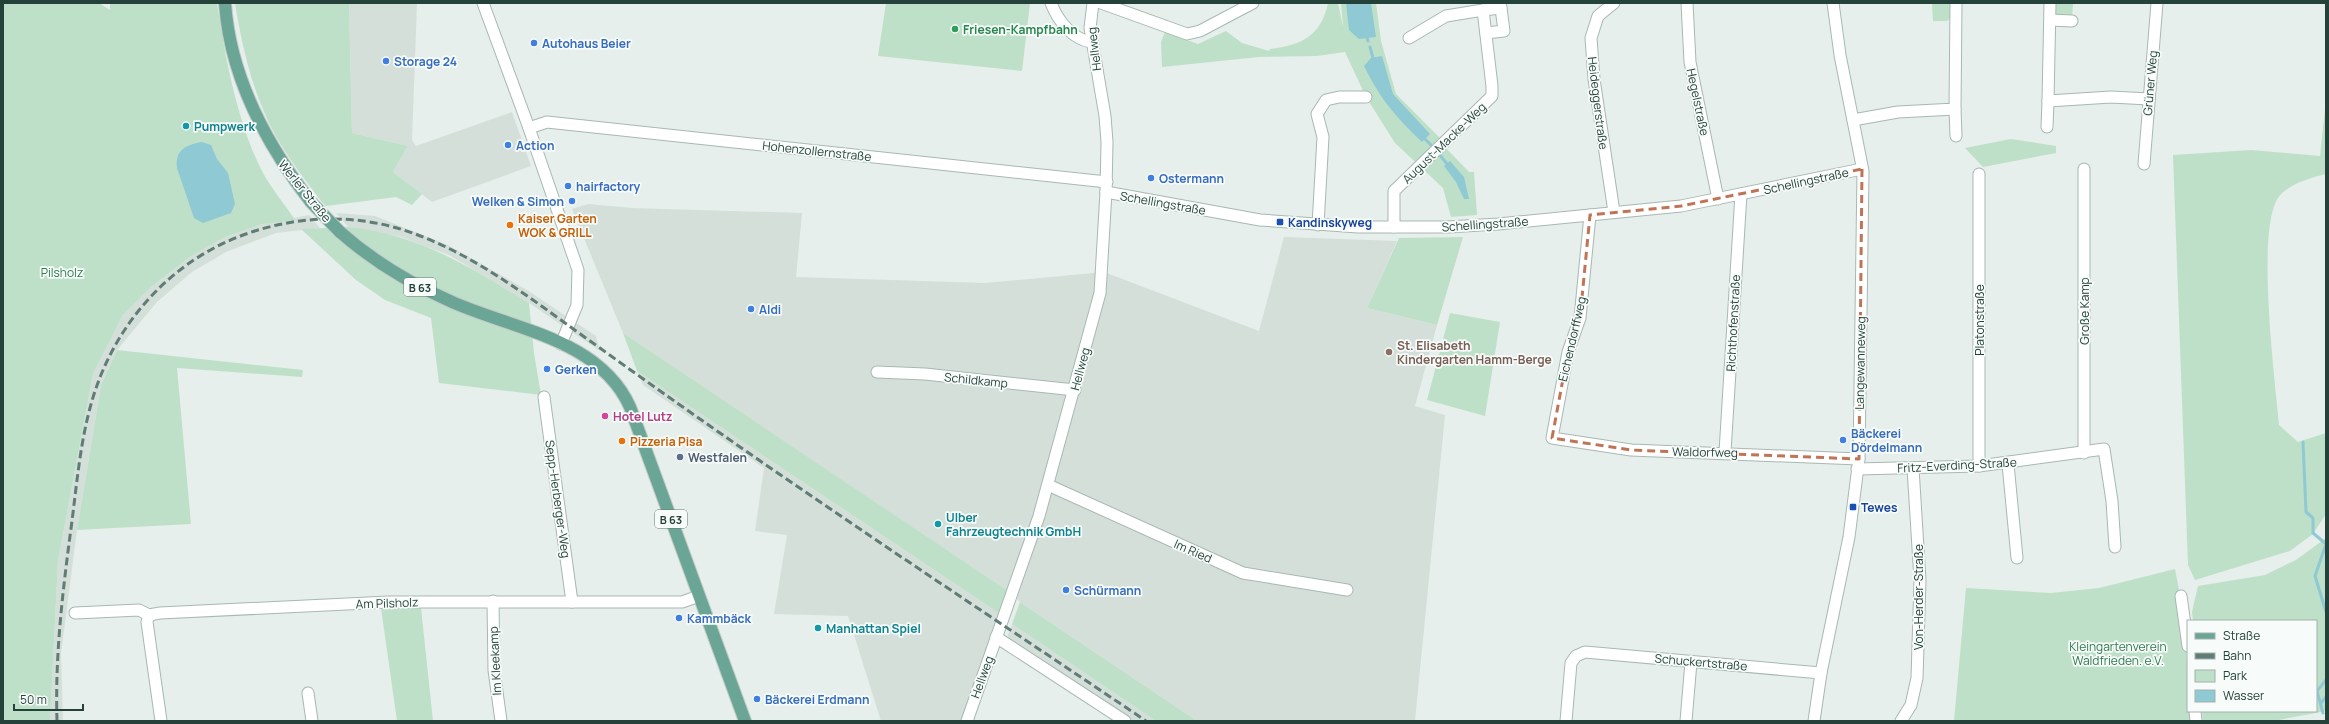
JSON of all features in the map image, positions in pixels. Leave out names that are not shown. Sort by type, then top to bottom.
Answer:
[{"type":"main road","name":"Werler Straße","points":[[225,3],[234,52],[256,115],[280,160],[311,202],[340,232],[367,255],[422,288],[476,312],[561,344],[591,360],[612,378],[625,396],[745,721]]},
{"type":"street","points":[[483,3],[529,128],[578,270],[577,305],[561,344]]},
{"type":"street","points":[[1051,3],[1057,18],[1080,40],[1091,42]]},
{"type":"street","name":"Hellweg","points":[[967,721],[1048,485],[1075,390],[1100,293],[1106,187],[1105,116],[1091,42],[1090,28],[1094,3]]},
{"type":"street","points":[[1100,3],[1187,34],[1200,31],[1252,3]]},
{"type":"street","name":"Heideggerstraße","points":[[1614,3],[1598,16],[1591,38],[1600,121],[1614,212]]},
{"type":"street","name":"Hegelstraße","points":[[1687,3],[1690,62],[1718,199]]},
{"type":"street","name":"Langewanneweg","points":[[1814,721],[1821,673],[1844,566],[1858,464],[1862,169],[1833,3]]},
{"type":"street","points":[[1956,3],[1956,136]]},
{"type":"street","points":[[2047,127],[2050,3]]},
{"type":"street","name":"Grüner Weg","points":[[2144,164],[2157,3]]},
{"type":"street","points":[[1409,38],[1446,16],[1483,10],[1500,5],[1504,31],[1486,33]]},
{"type":"street","name":"August-Macke-Weg","points":[[1394,227],[1394,191],[1492,96],[1483,10]]},
{"type":"street","points":[[2050,20],[2072,21]]},
{"type":"street","points":[[1318,225],[1323,137],[1317,114],[1326,100],[1339,97],[1366,97]]},
{"type":"street","points":[[2048,101],[2111,97],[2149,99]]},
{"type":"street","points":[[1853,120],[1898,112],[1955,109]]},
{"type":"street","name":"Hohenzollernstraße","points":[[529,128],[547,122],[1106,187]]},
{"type":"street","name":"Schellingstraße","points":[[1106,187],[1260,220],[1318,225],[1394,227],[1470,226],[1681,206],[1862,169]]},
{"type":"street","name":"Große Kamp","points":[[2084,169],[2084,453]]},
{"type":"street","name":"Platonstraße","points":[[1979,466],[1980,174]]},
{"type":"street","name":"Richthofenstraße","points":[[1725,452],[1741,194]]},
{"type":"street","name":"Eichendorffweg","points":[[1552,438],[1568,352],[1580,318],[1590,215]]},
{"type":"street","name":"Schildkamp","points":[[878,372],[925,374],[1075,390]]},
{"type":"street","name":"Sepp-Herberger-Weg","points":[[544,396],[572,602]]},
{"type":"street","name":"Waldorfweg","points":[[1552,438],[1631,450],[1725,452],[1858,464]]},
{"type":"street","name":"Fritz-Everding-Straße","points":[[1858,464],[1913,468],[1979,466],[2008,464],[2104,450],[2112,501],[2115,547]]},
{"type":"street","points":[[2008,464],[2017,558]]},
{"type":"street","name":"Von-Herder-Straße","points":[[1901,721],[1909,711],[1913,700],[1918,671],[1920,580],[1913,468]]},
{"type":"street","name":"Im Ried","points":[[1048,485],[1243,573],[1347,590]]},
{"type":"street","name":"Am Pilsholz","points":[[75,613],[139,610],[150,615],[160,612],[388,602],[682,602],[699,596]]},
{"type":"street","points":[[2181,596],[2187,639]]},
{"type":"street","name":"Im Kleekamp","points":[[493,601],[494,670],[501,721]]},
{"type":"street","points":[[150,615],[147,622],[161,721]]},
{"type":"street","points":[[996,637],[1125,721]]},
{"type":"street","name":"Schuckertstraße","points":[[1566,721],[1572,663],[1581,653],[1588,652],[1821,673]]},
{"type":"street","points":[[1686,721],[1691,662]]},
{"type":"street","points":[[308,693],[312,721]]},
{"type":"highlighted area","points":[[1862,169],[1859,459],[1631,450],[1552,438],[1568,352],[1580,318],[1590,215],[1681,206]]},
{"type":"shaded area","points":[[349,3],[417,3],[412,140],[416,146],[512,112],[531,166],[432,202],[393,172],[408,146],[352,133]]},
{"type":"shaded area","points":[[588,204],[632,208],[802,213],[796,277],[985,283],[1104,272],[1259,331],[1284,237],[1397,241],[1367,308],[1437,325],[1415,406],[1445,415],[1415,721],[1197,721],[1020,602],[1010,592],[623,333],[572,209]]},
{"type":"shaded area","points":[[336,213],[375,216],[448,245],[527,290],[596,336],[600,351],[529,303],[449,255],[401,237],[348,227]]},
{"type":"shaded area","points":[[309,215],[320,228],[276,233],[226,252],[192,272],[157,302],[117,350],[101,385],[77,530],[61,654],[63,721],[50,721],[58,561],[93,374],[123,315],[151,287],[190,257],[225,237],[263,224]]},
{"type":"shaded area","points":[[637,371],[1000,614],[964,721],[881,721],[848,616],[774,614],[787,535],[755,531],[764,468],[643,385]]},
{"type":"shaded area","points":[[1012,624],[1156,721],[1133,721],[1007,638]]},
{"type":"green space","name":"Pilsholz","points":[[3,3],[99,3],[110,10],[110,3],[217,3],[228,66],[245,130],[261,169],[295,220],[263,224],[225,237],[190,257],[151,287],[123,315],[93,374],[58,561],[50,721],[3,721]]},
{"type":"green space","points":[[235,3],[349,3],[352,133],[408,146],[393,172],[422,194],[412,205],[396,197],[326,206],[321,201],[282,147],[269,124],[254,85],[246,58]]},
{"type":"green space","name":"Friesen-Kampfbahn","points":[[886,3],[1030,3],[1022,71],[878,56]]},
{"type":"green space","points":[[1328,3],[1338,3],[1343,27],[1341,3],[1376,3],[1381,41],[1396,94],[1444,142],[1442,144],[1469,172],[1474,172],[1477,215],[1451,217],[1443,188],[1395,143],[1366,97],[1345,52],[1317,56],[1259,57],[1162,67],[1161,42],[1165,32],[1198,44],[1226,31],[1242,43],[1269,51],[1270,49],[1292,45],[1308,37],[1320,24]]},
{"type":"green space","points":[[1932,3],[1951,3],[1951,18],[1947,21],[1933,21]]},
{"type":"green space","points":[[2055,4],[2073,4],[2072,17],[2055,15]]},
{"type":"green space","points":[[2326,100],[2326,174],[2293,185],[2278,198],[2272,216],[2268,241],[2268,273],[2271,342],[2279,425],[2298,442],[2326,433],[2326,514],[2313,534],[2290,551],[2195,580],[2188,565],[2173,155],[2251,150],[2320,156]]},
{"type":"green space","points":[[2011,139],[2056,146],[2056,153],[1983,167],[1965,148]]},
{"type":"green space","points":[[348,227],[398,237],[443,254],[465,265],[529,303],[534,353],[541,395],[439,383],[431,318],[385,300],[356,280],[301,229]]},
{"type":"green space","points":[[1463,237],[1437,325],[1367,308],[1399,238]]},
{"type":"green space","points":[[1450,313],[1500,322],[1485,416],[1427,400]]},
{"type":"green space","points":[[623,333],[1010,592],[1000,614],[637,371]]},
{"type":"green space","points":[[117,350],[303,370],[302,377],[177,368],[191,524],[77,530],[101,385]]},
{"type":"green space","points":[[2326,538],[2326,711],[2273,721],[2203,721],[2202,712],[2317,712],[2317,620],[2193,620],[2192,612],[2198,586],[2265,575],[2296,560]]},
{"type":"green space","name":"Kleingartenverein Waldfrieden. e.V.","points":[[2175,569],[2184,622],[2187,657],[2187,712],[2191,712],[2191,721],[1954,721],[1966,588],[2051,593],[2099,588]]},
{"type":"green space","points":[[1020,602],[1197,721],[1156,721],[1012,624]]},
{"type":"green space","points":[[381,608],[421,608],[433,721],[397,721]]},
{"type":"water","points":[[1346,3],[1371,3],[1376,37],[1359,39],[1349,30]]},
{"type":"water","points":[[1382,56],[1393,94],[1430,134],[1422,142],[1389,107],[1376,89],[1364,66],[1371,58]]},
{"type":"water","points":[[202,142],[211,145],[217,159],[228,173],[235,204],[231,213],[203,223],[194,218],[177,168],[178,157],[182,149]]},
{"type":"water","points":[[1450,161],[1464,177],[1469,199],[1464,199],[1456,182],[1444,166]]},
{"type":"waterway","points":[[1370,47],[1373,58]]},
{"type":"waterway","points":[[1425,139],[1433,147]]},
{"type":"waterway","points":[[1439,154],[1447,164]]},
{"type":"waterway","points":[[2303,442],[2306,512],[2313,518],[2313,533],[2326,544],[2315,576],[2326,612]]},
{"type":"waterway","points":[[2323,713],[2317,691],[2326,680]]},
{"type":"waterway","points":[[2321,703],[2326,697]]},
{"type":"railway","points":[[57,721],[57,674],[60,628],[64,582],[80,455],[90,408],[99,380],[111,353],[126,328],[144,304],[186,265],[211,250],[257,230],[297,221],[317,219],[357,220],[397,228],[444,246],[489,270],[764,464],[1146,721]]},
{"type":"place","name":"Friesen-Kampfbahn","points":[[955,29]]},
{"type":"place","name":"Autohaus Beier","points":[[534,43]]},
{"type":"place","name":"Storage 24","points":[[386,61]]},
{"type":"place","name":"Pumpwerk","points":[[186,126]]},
{"type":"place","name":"Action","points":[[508,145]]},
{"type":"place","name":"Ostermann","points":[[1151,178]]},
{"type":"place","name":"hairfactory","points":[[568,186]]},
{"type":"place","name":"Welken & Simon","points":[[572,201]]},
{"type":"place","name":"Kandinskyweg","points":[[1280,222]]},
{"type":"place","name":"Kaiser Garten WOK & GRILL","points":[[510,225]]},
{"type":"place","name":"Aldi","points":[[751,309]]},
{"type":"place","name":"St. Elisabeth Kindergarten Hamm-Berge","points":[[1389,352]]},
{"type":"place","name":"Gerken","points":[[547,369]]},
{"type":"place","name":"Hotel Lutz","points":[[605,416]]},
{"type":"place","name":"Bäckerei Dördelmann","points":[[1843,440]]},
{"type":"place","name":"Pizzeria Pisa","points":[[622,441]]},
{"type":"place","name":"Westfalen","points":[[680,457]]},
{"type":"place","name":"Tewes","points":[[1853,507]]},
{"type":"place","name":"Ulber Fahrzeugtechnik GmbH","points":[[938,524]]},
{"type":"place","name":"Schürmann","points":[[1066,590]]},
{"type":"place","name":"Kammbäck","points":[[679,618]]},
{"type":"place","name":"Manhattan Spiel","points":[[818,628]]},
{"type":"place","name":"Bäckerei Erdmann","points":[[757,699]]}]
